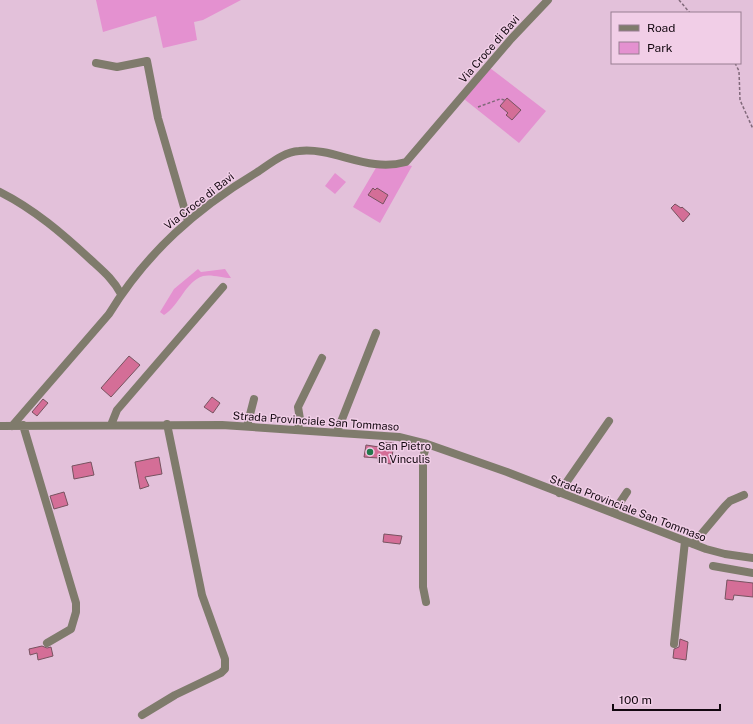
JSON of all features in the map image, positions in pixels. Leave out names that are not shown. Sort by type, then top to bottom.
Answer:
[{"type":"street","name":"Via Croce di Bavi","points":[[12,426],[109,314],[121,294],[151,255],[188,221],[229,189],[285,155],[298,151],[310,151],[378,165],[394,165],[406,162],[510,39],[548,0]]},
{"type":"street","points":[[96,63],[117,67],[147,61],[158,118],[188,221]]},
{"type":"street","points":[[0,192],[25,205],[65,235],[116,283],[121,294]]},
{"type":"street","points":[[111,425],[117,410],[222,287]]},
{"type":"street","points":[[337,432],[376,333]]},
{"type":"street","points":[[298,429],[300,419],[298,407],[322,358]]},
{"type":"street","points":[[247,426],[254,399]]},
{"type":"street","points":[[559,493],[609,421]]},
{"type":"street","points":[[142,715],[175,695],[221,673],[225,665],[225,659],[202,595],[167,424]]},
{"type":"street","name":"Strada Provinciale San Tommaso","points":[[0,426],[167,424],[247,426],[399,437],[427,444],[689,543],[725,554],[753,558]]},
{"type":"street","points":[[23,426],[76,603],[76,612],[71,629],[47,643]]},
{"type":"street","points":[[426,602],[423,587],[423,457],[427,444]]},
{"type":"street","points":[[613,513],[627,492]]},
{"type":"street","points":[[674,644],[689,543],[730,501],[744,494]]},
{"type":"street","points":[[713,566],[753,573]]},
{"type":"path","points":[[679,0],[689,12]]},
{"type":"path","points":[[736,64],[739,71],[740,100],[753,129]]},
{"type":"path","points":[[478,107],[500,99],[505,100]]},
{"type":"green space","points":[[96,0],[241,0],[203,20],[194,22],[197,40],[163,48],[156,16],[103,32]]},
{"type":"green space","points":[[490,68],[546,111],[519,143],[464,99]]},
{"type":"green space","points":[[377,166],[412,166],[380,223],[353,207]]},
{"type":"green space","points":[[335,173],[346,182],[335,194],[325,186]]},
{"type":"green space","points":[[198,269],[201,272],[225,269],[231,278],[210,275],[203,276],[187,288],[170,311],[164,315],[160,312],[174,289]]},
{"type":"building","points":[[507,98],[521,110],[512,120],[506,115],[508,113],[500,106]]},
{"type":"building","points":[[373,188],[375,190],[377,188],[388,195],[383,204],[368,195]]},
{"type":"building","points":[[675,204],[681,208],[682,207],[690,214],[683,222],[671,208]]},
{"type":"building","points":[[129,356],[140,365],[111,397],[101,388]]},
{"type":"building","points":[[212,397],[220,403],[213,413],[204,407]]},
{"type":"building","points":[[43,399],[48,403],[37,416],[32,412]]},
{"type":"building","points":[[380,442],[394,443],[391,464],[378,462],[378,458],[364,457],[366,445],[379,447]]},
{"type":"building","points":[[159,457],[162,474],[145,477],[149,486],[140,489],[135,462]]},
{"type":"building","points":[[91,462],[94,475],[74,479],[72,466]]},
{"type":"building","points":[[64,492],[68,505],[54,509],[50,496]]},
{"type":"building","points":[[384,534],[402,536],[400,544],[383,542]]},
{"type":"building","points":[[727,580],[753,583],[753,597],[734,595],[733,600],[725,599]]},
{"type":"building","points":[[680,639],[688,642],[686,660],[673,658],[674,649],[679,647]]},
{"type":"building","points":[[42,646],[47,648],[51,647],[53,656],[38,660],[37,653],[30,655],[29,649]]},
{"type":"place","name":"San Pietro in Vinculis","points":[[370,452]]}]
